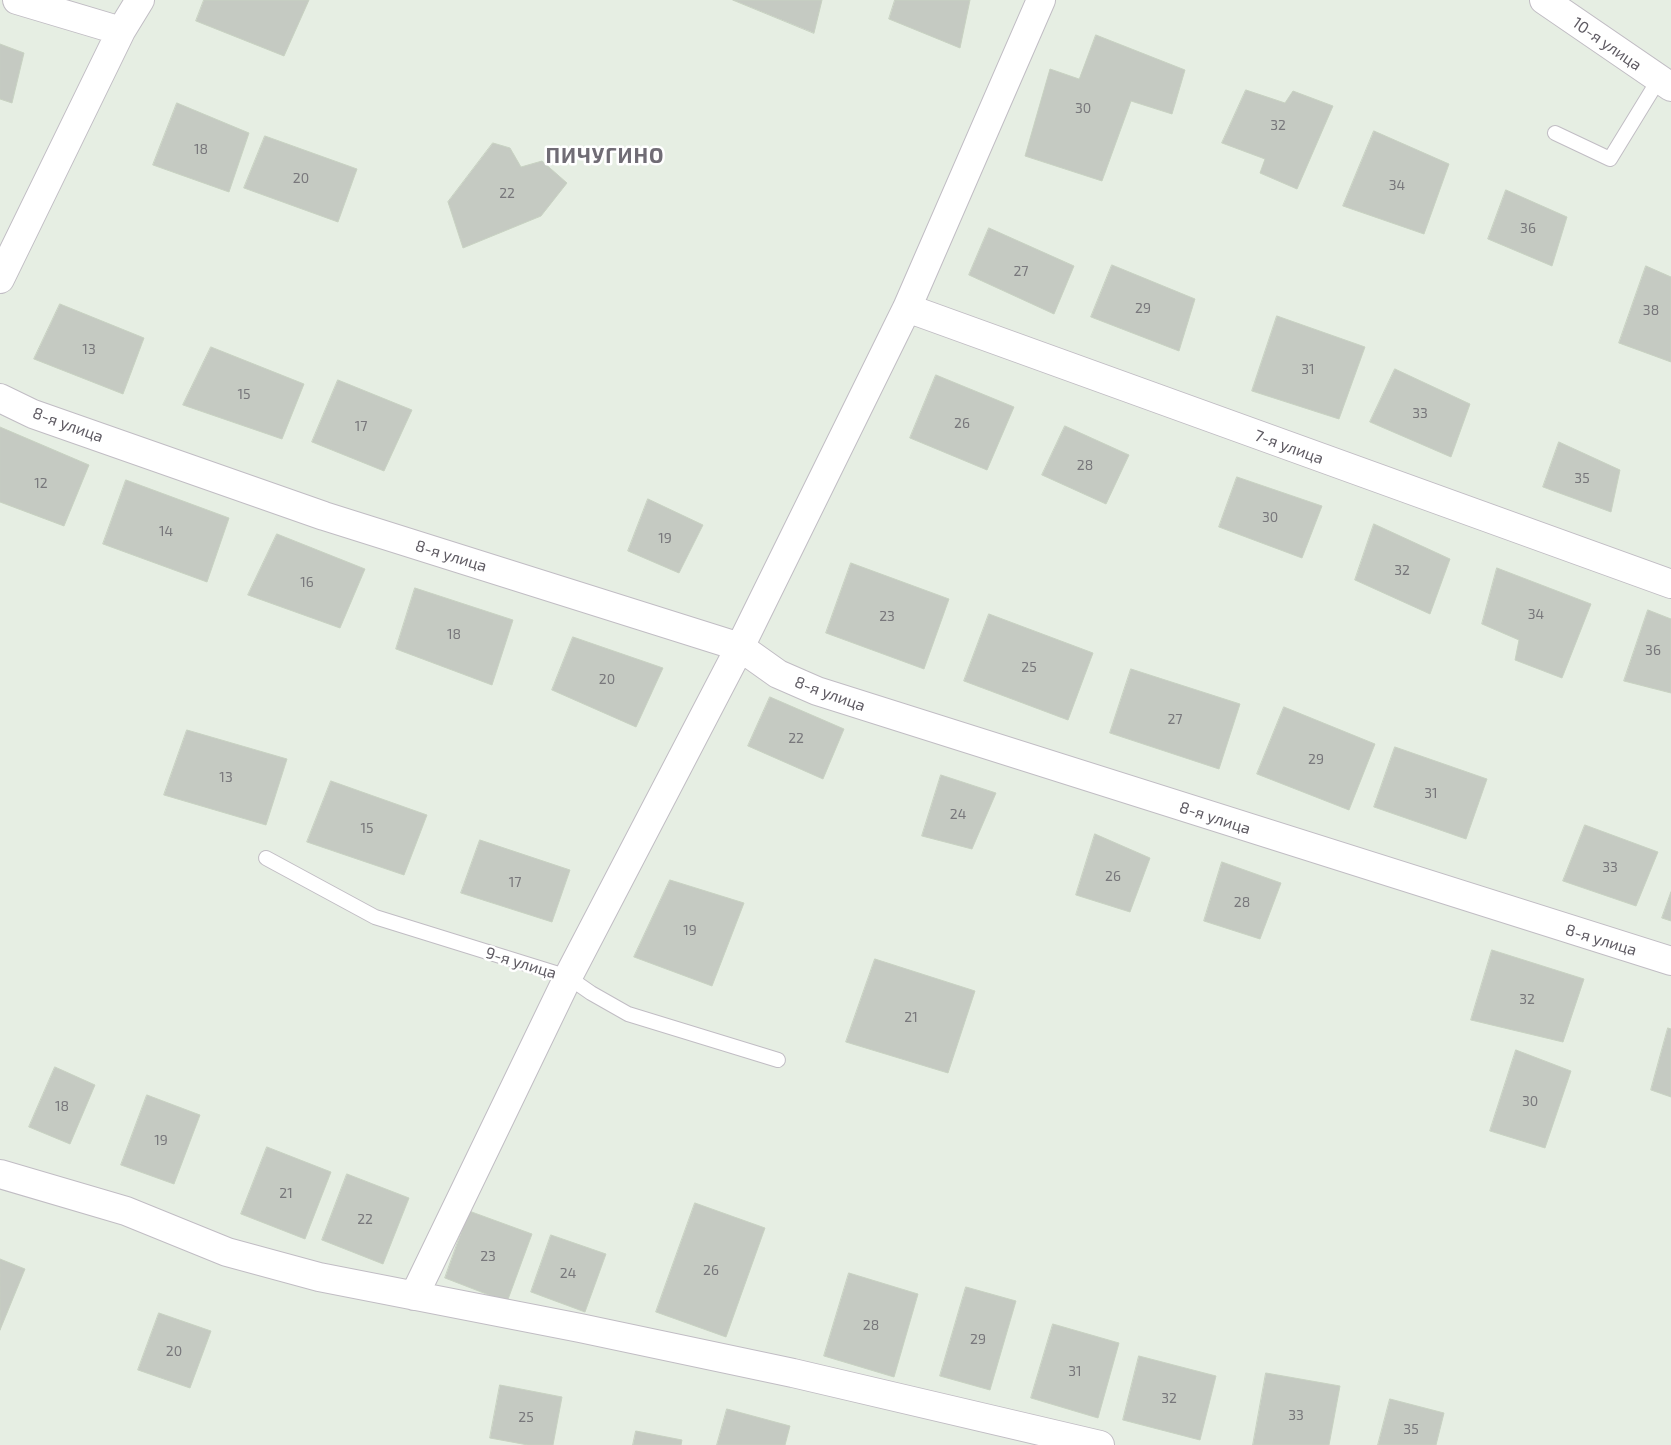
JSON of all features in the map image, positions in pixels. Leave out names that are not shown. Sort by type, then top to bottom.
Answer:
[{"type":"street","points":[[17,0],[120,31]]},
{"type":"street","points":[[0,279],[120,31],[140,0]]},
{"type":"street","points":[[414,1296],[568,978],[740,647],[907,308],[1041,0]]},
{"type":"street","name":"10-я улица","points":[[1544,0],[1665,83]]},
{"type":"street","name":"7-я улица","points":[[907,308],[1671,584]]},
{"type":"street","name":"8-я улица","points":[[0,398],[43,417],[324,516],[740,647],[778,674],[817,691],[1671,962]]},
{"type":"street","points":[[0,1174],[126,1211],[227,1252],[319,1277],[784,1371],[1100,1445]]},
{"type":"lane","points":[[1555,133],[1610,159],[1665,83]]},
{"type":"lane","name":"9-я улица","points":[[266,858],[375,917],[568,978],[628,1014],[778,1060]]},
{"type":"building","points":[[204,0],[309,0],[284,56],[196,21]]},
{"type":"building","points":[[733,0],[822,0],[814,33]]},
{"type":"building","points":[[895,0],[970,0],[960,48],[889,19]]},
{"type":"building","points":[[1096,35],[1185,70],[1172,114],[1131,101],[1102,181],[1025,156],[1050,69],[1079,79]]},
{"type":"building","points":[[0,44],[24,53],[12,103],[0,99]]},
{"type":"building","points":[[1246,90],[1285,103],[1293,91],[1333,106],[1297,189],[1260,173],[1265,159],[1222,143]]},
{"type":"building","points":[[177,103],[249,133],[229,192],[153,165]]},
{"type":"building","points":[[1374,131],[1449,164],[1424,234],[1343,206]]},
{"type":"building","points":[[265,136],[357,169],[338,222],[244,188]]},
{"type":"building","points":[[493,143],[510,148],[521,167],[542,161],[567,183],[541,216],[463,248],[448,202]]},
{"type":"building","points":[[1506,190],[1567,217],[1552,266],[1488,239]]},
{"type":"building","points":[[989,228],[1074,266],[1054,314],[969,275]]},
{"type":"building","points":[[1112,265],[1195,299],[1179,351],[1091,317]]},
{"type":"building","points":[[1646,266],[1671,277],[1671,362],[1619,343]]},
{"type":"building","points":[[60,304],[144,338],[123,394],[34,359]]},
{"type":"building","points":[[1277,316],[1365,347],[1339,419],[1252,391]]},
{"type":"building","points":[[211,347],[304,384],[282,439],[183,405]]},
{"type":"building","points":[[1395,369],[1470,404],[1451,457],[1370,422]]},
{"type":"building","points":[[936,375],[1014,407],[987,470],[910,438]]},
{"type":"building","points":[[338,380],[412,410],[384,471],[312,442]]},
{"type":"building","points":[[1065,426],[1129,455],[1106,504],[1042,475]]},
{"type":"building","points":[[0,427],[89,465],[64,526],[0,502]]},
{"type":"building","points":[[1559,442],[1620,470],[1611,512],[1543,487]]},
{"type":"building","points":[[1237,477],[1322,506],[1302,558],[1219,527]]},
{"type":"building","points":[[126,480],[229,518],[207,582],[103,544]]},
{"type":"building","points":[[648,499],[703,525],[679,573],[628,551]]},
{"type":"building","points":[[1374,524],[1450,559],[1430,614],[1355,580]]},
{"type":"building","points":[[277,534],[365,569],[340,628],[248,595]]},
{"type":"building","points":[[851,563],[949,599],[924,669],[826,633]]},
{"type":"building","points":[[1497,568],[1591,604],[1562,678],[1515,660],[1519,640],[1482,624]]},
{"type":"building","points":[[415,588],[513,620],[492,685],[396,649]]},
{"type":"building","points":[[1648,610],[1671,619],[1671,693],[1624,681]]},
{"type":"building","points":[[989,614],[1093,653],[1068,720],[964,681]]},
{"type":"building","points":[[573,637],[663,668],[636,727],[552,690]]},
{"type":"building","points":[[1131,669],[1240,704],[1219,769],[1110,733]]},
{"type":"building","points":[[770,697],[844,729],[823,779],[748,746]]},
{"type":"building","points":[[1284,707],[1375,744],[1349,810],[1257,774]]},
{"type":"building","points":[[187,730],[287,759],[266,825],[164,795]]},
{"type":"building","points":[[1395,747],[1487,779],[1466,839],[1374,807]]},
{"type":"building","points":[[941,775],[996,793],[972,849],[922,836]]},
{"type":"building","points":[[331,781],[427,815],[404,875],[307,842]]},
{"type":"building","points":[[1585,825],[1658,852],[1636,906],[1563,881]]},
{"type":"building","points":[[1095,834],[1150,858],[1130,912],[1076,895]]},
{"type":"building","points":[[480,840],[570,870],[552,922],[461,893]]},
{"type":"building","points":[[1222,862],[1281,883],[1260,939],[1204,921]]},
{"type":"building","points":[[670,880],[744,903],[712,986],[634,957]]},
{"type":"building","points":[[1671,892],[1671,921],[1662,918]]},
{"type":"building","points":[[1492,950],[1584,979],[1563,1042],[1471,1020]]},
{"type":"building","points":[[875,959],[975,991],[948,1073],[846,1042]]},
{"type":"building","points":[[1668,1028],[1671,1029],[1671,1097],[1651,1090]]},
{"type":"building","points":[[1516,1050],[1571,1071],[1545,1148],[1490,1131]]},
{"type":"building","points":[[55,1067],[95,1085],[70,1144],[29,1127]]},
{"type":"building","points":[[147,1095],[200,1115],[174,1184],[121,1165]]},
{"type":"building","points":[[267,1147],[331,1172],[305,1239],[241,1214]]},
{"type":"building","points":[[347,1174],[409,1198],[383,1264],[322,1240]]},
{"type":"building","points":[[695,1203],[765,1228],[726,1337],[656,1312]]},
{"type":"building","points":[[469,1211],[532,1234],[507,1302],[445,1278]]},
{"type":"building","points":[[551,1235],[606,1254],[585,1312],[531,1292]]},
{"type":"building","points":[[0,1259],[25,1269],[0,1330]]},
{"type":"building","points":[[849,1273],[918,1294],[894,1377],[824,1356]]},
{"type":"building","points":[[966,1287],[1016,1301],[990,1390],[940,1376]]},
{"type":"building","points":[[159,1313],[211,1331],[190,1388],[138,1370]]},
{"type":"building","points":[[1053,1324],[1119,1343],[1098,1418],[1031,1398]]},
{"type":"building","points":[[1139,1356],[1216,1376],[1200,1440],[1123,1420]]},
{"type":"building","points":[[1266,1373],[1340,1386],[1329,1445],[1253,1445]]},
{"type":"building","points":[[500,1385],[562,1397],[553,1445],[528,1445],[490,1438]]},
{"type":"building","points":[[1390,1399],[1444,1413],[1436,1445],[1378,1445]]},
{"type":"building","points":[[727,1409],[790,1426],[785,1445],[717,1445]]},
{"type":"building","points":[[636,1431],[682,1440],[681,1445],[633,1445]]},
{"type":"district","name":"ПИЧУГИНО","points":[[605,156]]}]
